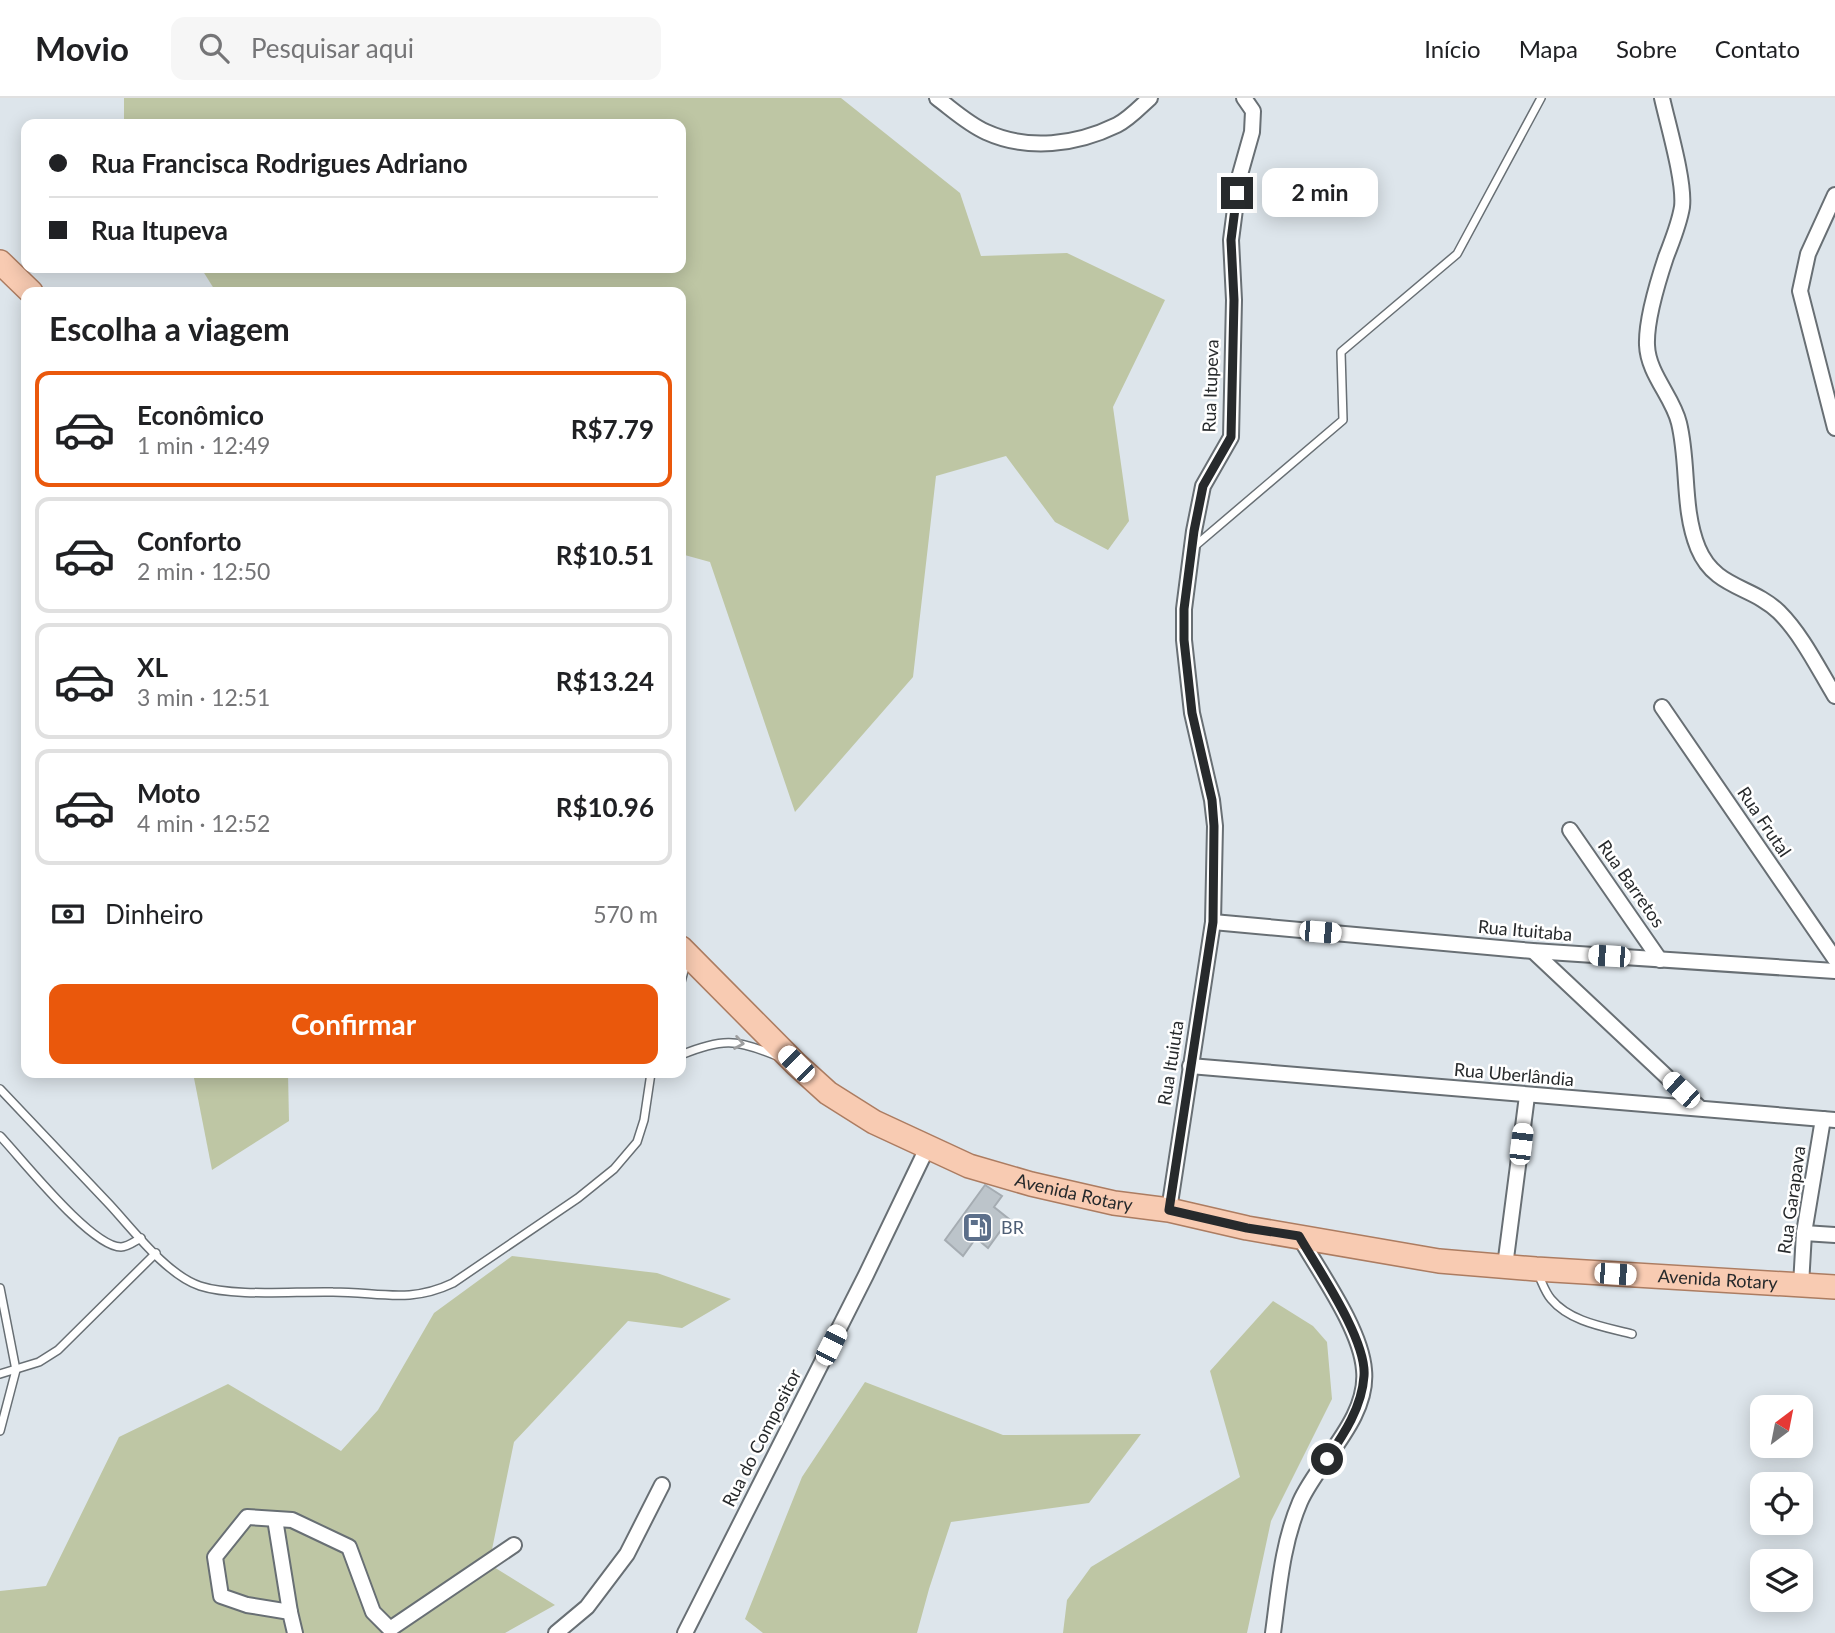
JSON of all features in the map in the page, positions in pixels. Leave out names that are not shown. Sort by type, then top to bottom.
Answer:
[{"type":"main road","points":[[0,262],[26,287]]},
{"type":"main road","name":"Avenida Rotary","points":[[686,954],[828,1093],[874,1122],[970,1166],[1031,1184],[1114,1203],[1169,1210],[1247,1228],[1414,1257],[1536,1269],[1835,1287]]},
{"type":"street","points":[[937,98],[987,133],[1008,139],[1050,144],[1082,138],[1119,124],[1150,98]]},
{"type":"street","name":"Rua Itupeva","points":[[1213,922],[1212,800],[1192,713],[1184,640],[1184,609],[1203,486],[1231,437],[1234,300],[1231,240],[1239,178],[1252,132],[1253,111],[1244,98]]},
{"type":"street","points":[[1662,98],[1683,197],[1678,228],[1658,283],[1647,345],[1650,359],[1679,423],[1690,522],[1709,568],[1716,576],[1771,605],[1782,615],[1835,696]]},
{"type":"street","points":[[1835,195],[1808,254],[1800,291],[1835,428]]},
{"type":"street","name":"Rua Frutal","points":[[1662,707],[1835,959]]},
{"type":"street","name":"Rua Barretos","points":[[1570,830],[1660,960]]},
{"type":"street","name":"Rua Ituitaba","points":[[1213,922],[1533,951],[1835,971]]},
{"type":"street","name":"Rua Ituiuta","points":[[1169,1210],[1213,922]]},
{"type":"street","points":[[1533,951],[1700,1108]]},
{"type":"street","name":"Rua Uberlândia","points":[[1190,1066],[1829,1120]]},
{"type":"street","points":[[1505,1266],[1527,1096]]},
{"type":"street","name":"Rua Garapava","points":[[1801,1286],[1804,1233],[1829,1120]]},
{"type":"street","name":"Rua do Compositor","points":[[685,1633],[866,1275],[928,1146]]},
{"type":"street","points":[[1804,1233],[1835,1235]]},
{"type":"street","points":[[1273,1633],[1282,1558],[1299,1504],[1350,1422],[1363,1388],[1365,1373],[1355,1334],[1299,1236]]},
{"type":"street","points":[[556,1633],[587,1607],[628,1554],[662,1485]]},
{"type":"street","points":[[290,1612],[247,1605],[221,1595],[215,1557],[247,1517],[292,1520],[349,1547],[373,1612],[390,1629],[514,1545]]},
{"type":"street","points":[[275,1519],[295,1633]]},
{"type":"lane","points":[[1192,548],[1343,420],[1341,352],[1457,254],[1541,98]]},
{"type":"lane","points":[[686,1053],[727,1041],[748,1044],[796,1064]]},
{"type":"lane","points":[[0,1089],[183,1279],[224,1290],[398,1296],[433,1292],[453,1283],[578,1198],[614,1169],[637,1142],[644,1120],[650,1078]]},
{"type":"lane","points":[[0,1136],[58,1203],[111,1245],[124,1248],[141,1238]]},
{"type":"lane","points":[[0,1374],[39,1362],[58,1350],[156,1253]]},
{"type":"lane","points":[[1536,1269],[1549,1296],[1561,1309],[1586,1321],[1632,1334]]},
{"type":"lane","points":[[0,1288],[16,1370],[0,1431]]},
{"type":"green space","points":[[124,98],[841,98],[960,193],[981,256],[1067,253],[1165,300],[1113,407],[1129,521],[1108,550],[1055,522],[1006,456],[936,476],[913,677],[795,812],[710,562],[686,555],[686,287],[213,287],[204,273],[686,273],[686,119],[124,119]]},
{"type":"green space","points":[[194,1078],[288,1078],[289,1121],[212,1170]]},
{"type":"green space","points":[[512,1256],[657,1273],[731,1299],[682,1328],[628,1321],[514,1442],[489,1564],[555,1605],[505,1633],[0,1633],[0,1591],[46,1586],[119,1437],[228,1384],[341,1451],[378,1410],[434,1313]]},
{"type":"green space","points":[[1273,1301],[1313,1326],[1327,1342],[1332,1399],[1271,1521],[1247,1633],[1063,1633],[1067,1600],[1091,1567],[1240,1477],[1210,1371]]},
{"type":"green space","points":[[865,1382],[1003,1435],[1141,1434],[1089,1503],[951,1522],[917,1633],[763,1633],[745,1619],[802,1477]]},
{"type":"building","name":"BR","points":[[985,1185],[1002,1196],[994,1207],[1009,1219],[988,1248],[976,1238],[963,1256],[945,1240]]},
{"type":"place","name":"BR","points":[[978,1228]]},
{"type":"route","points":[[1237,193],[1231,240],[1234,300],[1231,437],[1203,486],[1184,609],[1184,640],[1192,713],[1212,800],[1213,922],[1169,1210],[1247,1228],[1299,1236],[1355,1334],[1365,1373],[1363,1388],[1350,1422],[1327,1459]]}]
